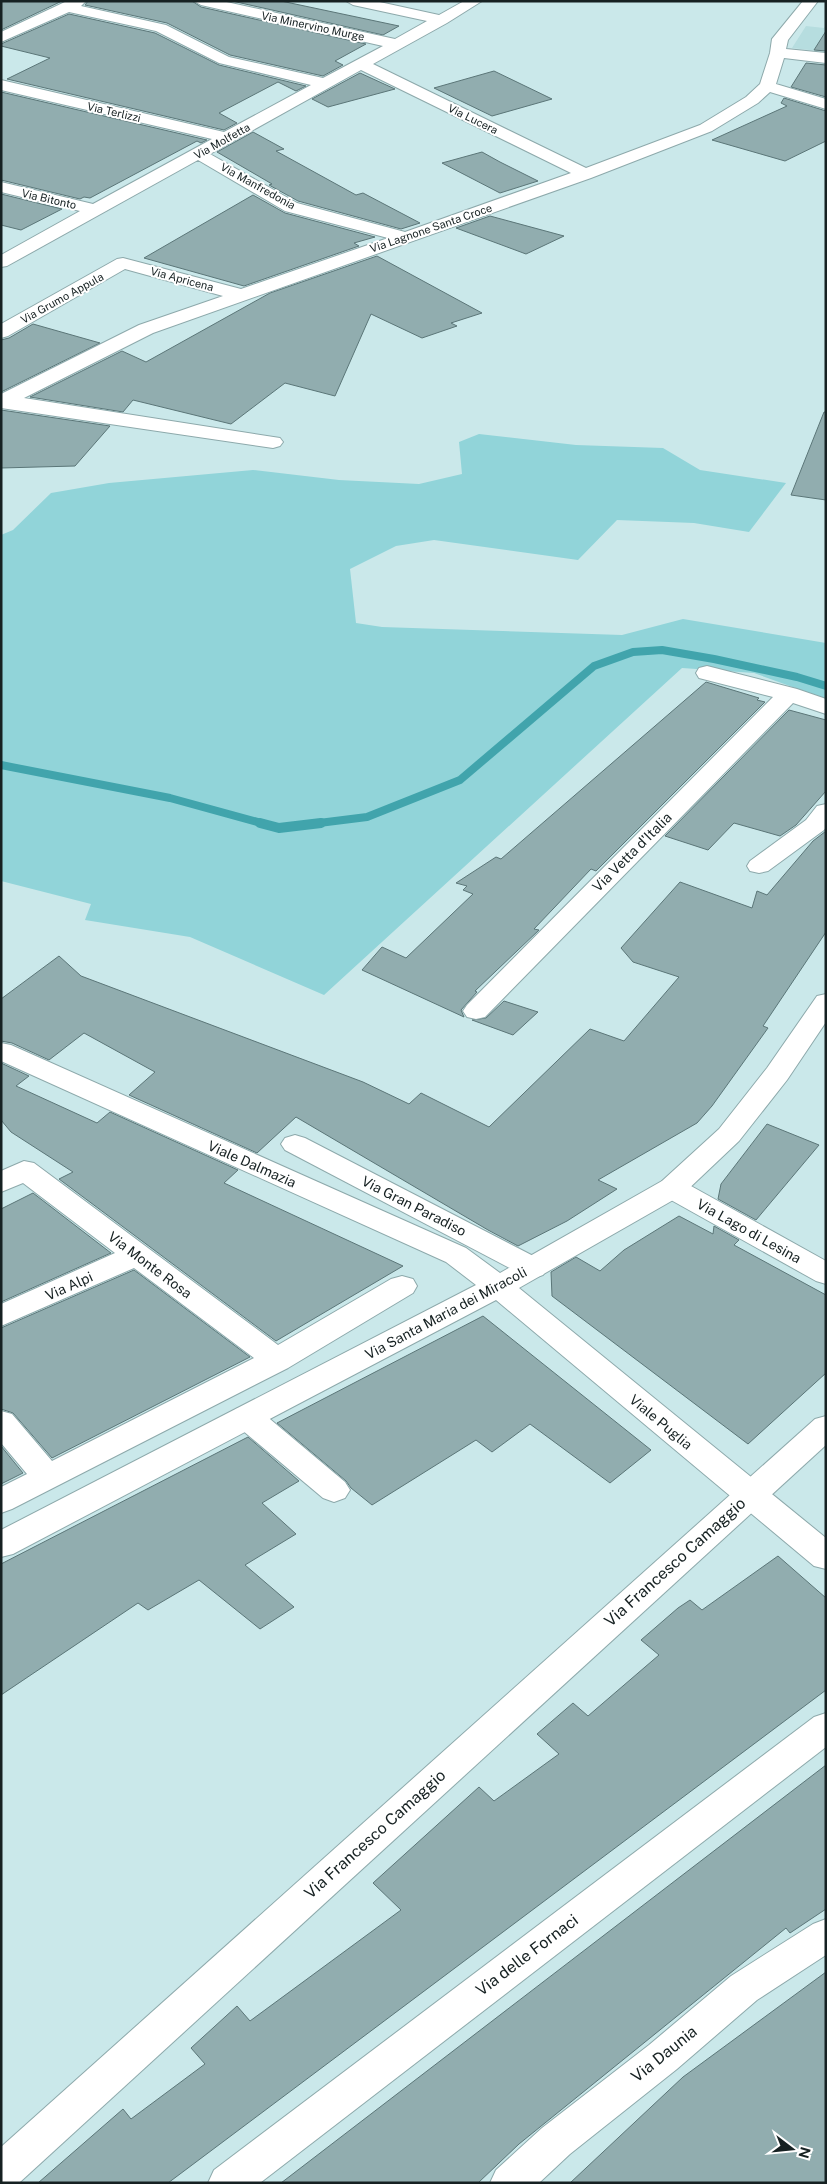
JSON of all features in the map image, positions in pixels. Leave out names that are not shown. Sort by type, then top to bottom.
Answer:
[{"type":"street","name":"Via Minervino Murge","points":[[201,1],[396,44]]},
{"type":"street","points":[[353,1],[442,20]]},
{"type":"street","name":"Via Molfetta","points":[[1,262],[475,1]]},
{"type":"street","points":[[811,1],[780,39],[778,53],[767,86],[826,104]]},
{"type":"street","points":[[1,38],[74,4],[161,28],[172,35],[211,50],[224,60],[326,84]]},
{"type":"street","points":[[778,53],[826,58]]},
{"type":"street","name":"Via Lucera","points":[[361,64],[585,174]]},
{"type":"street","name":"Via Terlizzi","points":[[1,85],[227,138]]},
{"type":"street","name":"Via Lagnone Santa Croce","points":[[3,402],[146,329],[585,174],[706,128],[752,100],[767,86]]},
{"type":"street","name":"Via Manfredonia","points":[[199,154],[291,207],[406,237]]},
{"type":"street","name":"Via Bitonto","points":[[1,187],[96,210]]},
{"type":"street","name":"Via Apricena","points":[[123,264],[241,295]]},
{"type":"street","name":"Via Grumo Appula","points":[[1,332],[123,264]]},
{"type":"street","points":[[3,402],[273,442]]},
{"type":"street","points":[[708,673],[789,694],[826,707]]},
{"type":"street","name":"Via Vetta d'Italia","points":[[476,1011],[789,694]]},
{"type":"street","points":[[759,866],[815,825],[826,811]]},
{"type":"street","name":"Via Santa Maria dei Miracoli","points":[[1,1544],[533,1268],[672,1188],[730,1135],[777,1074],[826,1002]]},
{"type":"street","name":"Viale Dalmazia","points":[[1,1051],[456,1255],[498,1286]]},
{"type":"street","name":"Via Gran Paradiso","points":[[295,1144],[533,1268]]},
{"type":"street","name":"Via Monte Rosa","points":[[12,1176],[137,1255],[277,1360]]},
{"type":"street","name":"Via Lago di Lesina","points":[[672,1188],[826,1274]]},
{"type":"street","name":"Via Alpi","points":[[1,1316],[137,1255]]},
{"type":"street","points":[[1,1501],[277,1360],[402,1286]]},
{"type":"street","name":"Viale Puglia","points":[[498,1286],[826,1557]]},
{"type":"street","points":[[247,1417],[334,1490]]},
{"type":"street","points":[[1,1422],[47,1476]]},
{"type":"street","name":"Via Francesco Camaggio","points":[[1,2174],[749,1495],[826,1428]]},
{"type":"street","name":"Via delle Fornaci","points":[[228,2183],[826,1727]]},
{"type":"street","name":"Via Daunia","points":[[510,2183],[556,2141],[663,2056],[744,1988],[826,1935]]},
{"type":"shaded area","points":[[826,25],[826,52],[792,48],[806,26],[824,28]]},
{"type":"shaded area","points":[[479,434],[576,445],[663,448],[700,470],[786,483],[749,532],[694,523],[617,520],[578,560],[434,540],[396,546],[350,569],[356,623],[382,627],[622,635],[683,619],[826,643],[826,699],[754,673],[682,668],[324,995],[190,937],[85,920],[91,904],[1,881],[1,535],[13,530],[51,493],[109,483],[253,470],[339,480],[419,484],[462,474],[459,442]]},
{"type":"building","points":[[1,1],[62,1],[1,30]]},
{"type":"building","points":[[88,1],[192,1],[201,7],[366,44],[335,61],[343,65],[323,76],[230,55],[167,23],[85,5]]},
{"type":"building","points":[[232,1],[281,1],[399,26],[383,35]]},
{"type":"building","points":[[69,14],[155,33],[219,65],[306,86],[296,91],[278,82],[219,113],[237,123],[224,130],[7,79],[50,58],[1,46],[1,44]]},
{"type":"building","points":[[826,31],[826,51],[814,50]]},
{"type":"building","points":[[806,63],[826,65],[826,97],[791,87]]},
{"type":"building","points":[[494,71],[552,99],[492,116],[434,88]]},
{"type":"building","points":[[360,73],[395,89],[328,107],[312,99]]},
{"type":"building","points":[[1,92],[207,140],[201,143],[197,141],[90,198],[84,197],[80,199],[1,180]]},
{"type":"building","points":[[784,98],[826,111],[826,141],[785,161],[712,140],[787,106],[781,103]]},
{"type":"building","points":[[253,132],[284,149],[276,151],[356,195],[363,193],[420,223],[401,229],[298,201],[217,152]]},
{"type":"building","points":[[482,152],[538,181],[500,193],[442,163]]},
{"type":"building","points":[[1,194],[62,209],[21,230],[1,225]]},
{"type":"building","points":[[253,195],[285,213],[375,237],[354,243],[359,246],[244,286],[144,258]]},
{"type":"building","points":[[490,216],[564,236],[526,254],[456,228]]},
{"type":"building","points":[[377,256],[482,313],[451,323],[457,326],[422,338],[371,314],[335,396],[285,383],[231,424],[133,400],[123,412],[30,397],[122,351],[146,362],[270,293]]},
{"type":"building","points":[[33,324],[100,343],[1,392],[1,340],[9,338]]},
{"type":"building","points":[[1,410],[110,426],[75,466],[1,468]]},
{"type":"building","points":[[824,412],[826,412],[826,500],[791,495]]},
{"type":"building","points":[[706,682],[759,698],[757,700],[765,702],[596,871],[591,869],[534,929],[539,930],[475,991],[477,992],[461,1010],[464,1017],[362,970],[382,947],[406,958],[473,894],[463,890],[467,886],[456,883],[496,857],[501,859]]},
{"type":"building","points":[[789,710],[826,720],[826,791],[796,825],[780,836],[734,823],[708,850],[665,836]]},
{"type":"building","points":[[826,831],[826,932],[763,1026],[768,1028],[712,1106],[697,1123],[598,1180],[617,1189],[567,1221],[518,1246],[296,1117],[257,1153],[129,1095],[155,1072],[84,1033],[49,1060],[12,1043],[1,1041],[1,999],[59,956],[81,976],[363,1082],[409,1104],[421,1093],[489,1127],[590,1029],[624,1041],[679,977],[633,962],[621,948],[680,882],[752,908],[757,891],[767,895],[813,841]]},
{"type":"building","points":[[504,1001],[538,1012],[513,1035],[472,1020],[486,1018]]},
{"type":"building","points":[[1,1063],[29,1076],[16,1086],[97,1123],[110,1112],[238,1170],[224,1183],[403,1266],[276,1341],[59,1179],[73,1172],[11,1132],[1,1120]]},
{"type":"building","points":[[767,1124],[819,1145],[756,1220],[718,1199],[721,1184]]},
{"type":"building","points":[[33,1193],[111,1253],[1,1302],[1,1209]]},
{"type":"building","points":[[679,1216],[713,1234],[714,1226],[739,1240],[734,1245],[826,1295],[826,1373],[748,1444],[552,1296],[551,1272],[576,1257],[600,1271],[624,1250]]},
{"type":"building","points":[[134,1270],[250,1357],[52,1458],[13,1413],[1,1409],[1,1328]]},
{"type":"building","points":[[483,1316],[651,1450],[610,1483],[530,1424],[492,1452],[476,1440],[372,1505],[277,1423]]},
{"type":"building","points":[[248,1437],[299,1481],[262,1503],[296,1534],[245,1565],[294,1607],[260,1629],[199,1580],[148,1610],[138,1603],[1,1695],[1,1564]]},
{"type":"building","points":[[1,1446],[23,1473],[1,1484]]},
{"type":"building","points":[[778,1556],[826,1598],[826,1690],[168,2183],[38,2183],[123,2109],[131,2119],[205,2064],[191,2048],[237,2006],[250,2021],[401,1910],[373,1883],[479,1787],[494,1801],[559,1754],[537,1734],[573,1703],[588,1716],[659,1655],[641,1640],[678,1608],[690,1600],[702,1610]]},
{"type":"building","points":[[826,1765],[826,1909],[790,1933],[786,1928],[519,2144],[478,2183],[281,2183]]},
{"type":"building","points":[[826,1972],[826,2183],[570,2183],[683,2077]]},
{"type":"waterway","points":[[311,824],[367,817],[460,780],[594,666],[633,652],[662,650],[714,659],[797,677],[826,686]]},
{"type":"waterway","points":[[1,765],[170,798],[265,824]]},
{"type":"waterway","points":[[260,823],[279,828],[321,823]]}]
